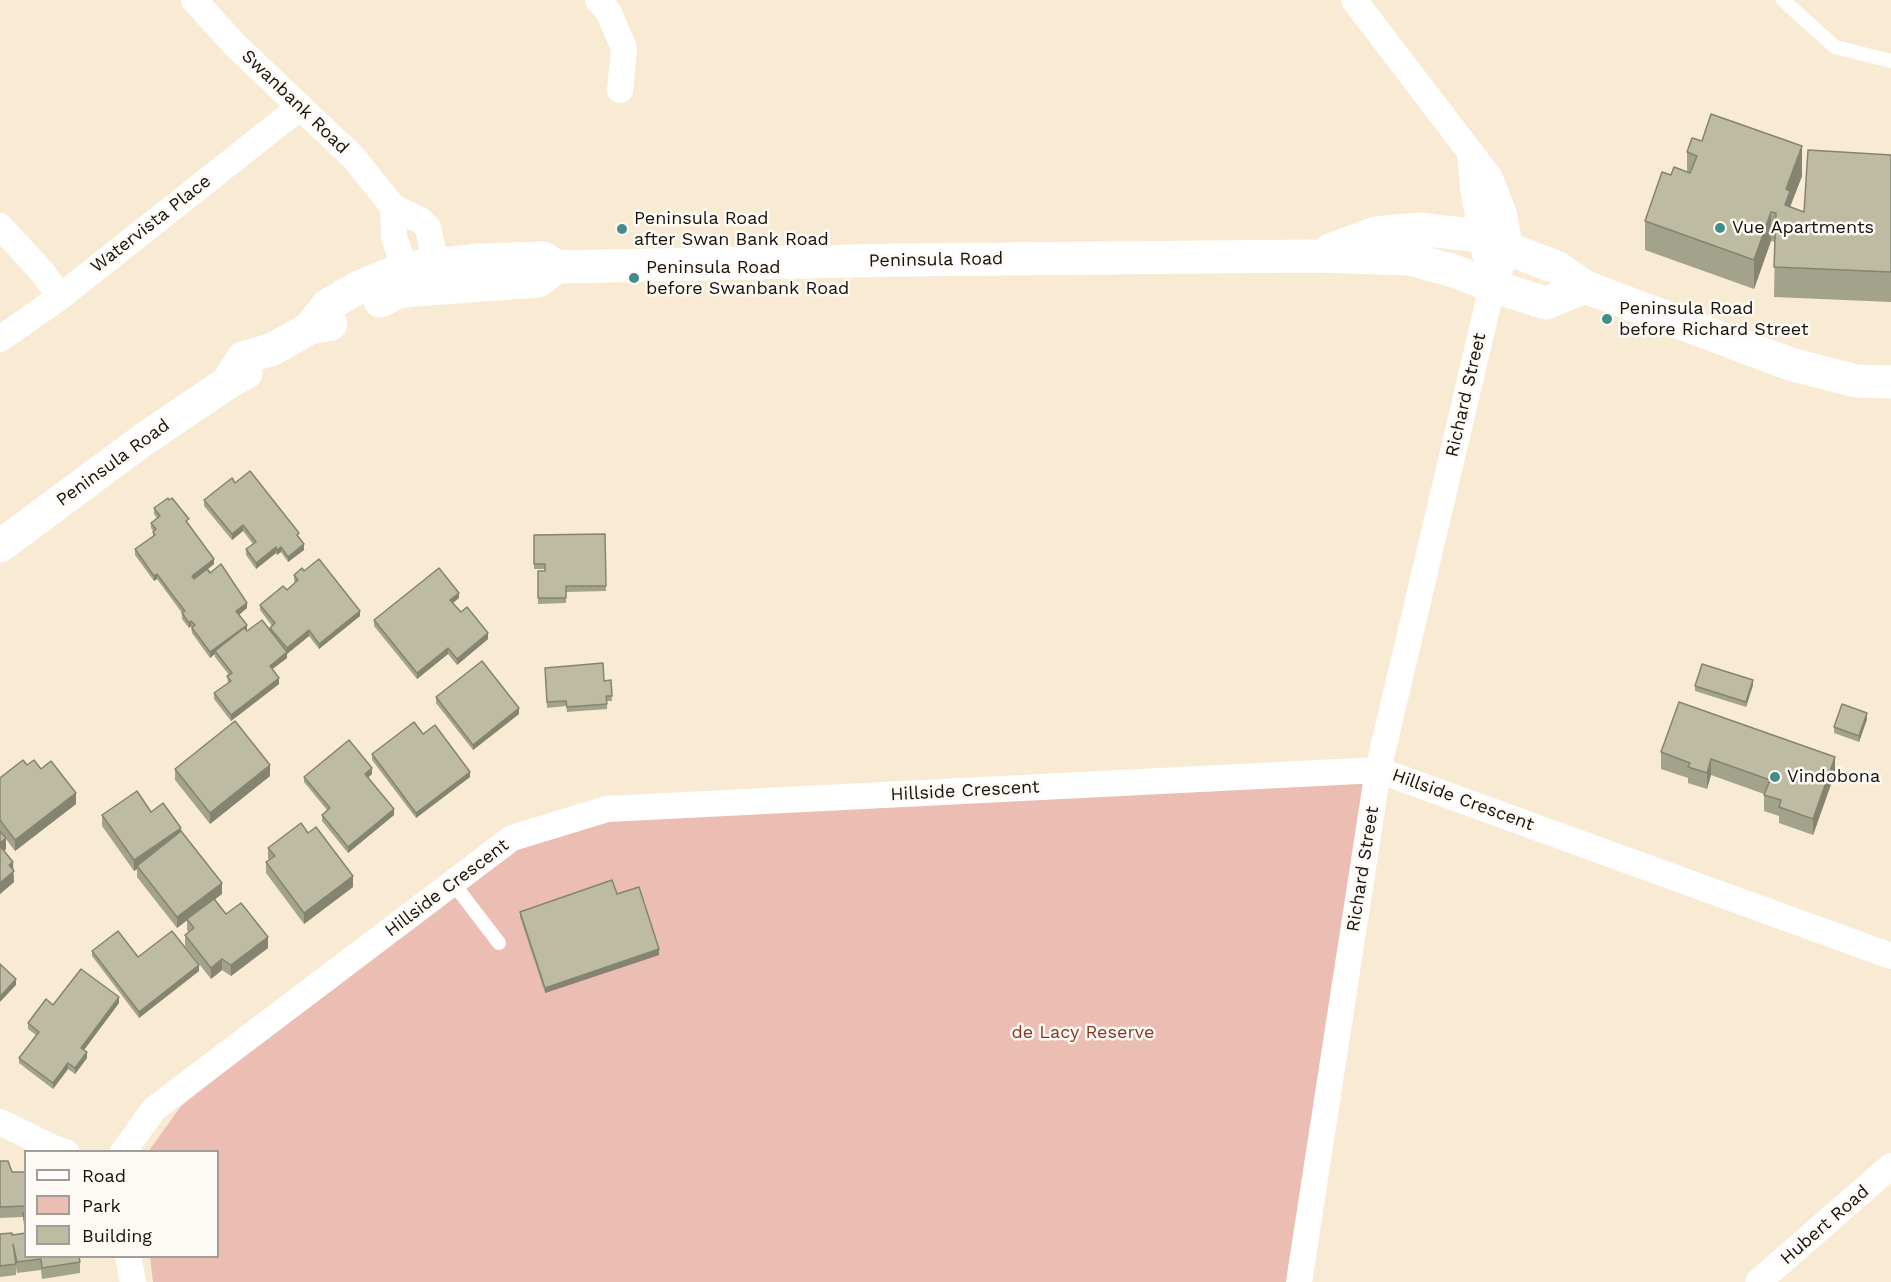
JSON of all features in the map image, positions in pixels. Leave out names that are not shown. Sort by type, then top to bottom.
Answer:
[{"type":"street","name":"Swanbank Road","points":[[194,0],[235,45],[354,158],[393,207],[420,220],[428,228],[424,277]]},
{"type":"street","points":[[598,0],[608,10],[624,48],[620,90]]},
{"type":"street","points":[[1354,0],[1470,151],[1473,188],[1478,205],[1496,243]]},
{"type":"street","name":"Watervista Place","points":[[0,339],[60,297],[300,107]]},
{"type":"street","points":[[393,207],[394,237],[424,277]]},
{"type":"street","points":[[0,226],[43,273],[60,297]]},
{"type":"street","name":"Peninsula Road","points":[[1314,256],[1376,233],[1417,229],[1473,235],[1557,268],[1585,287],[1790,364],[1856,381],[1891,382]]},
{"type":"street","name":"Richard Street","points":[[1299,1282],[1378,770],[1492,286],[1496,243]]},
{"type":"street","name":"Peninsula Road","points":[[0,546],[143,440],[227,382],[254,369],[273,349],[310,328],[339,323],[424,277],[538,281],[557,267],[901,260],[1314,256],[1410,259],[1454,271],[1546,303],[1585,287]]},
{"type":"street","name":"Hillside Crescent","points":[[124,1150],[154,1109],[512,838],[607,809],[1378,770],[1891,956]]},
{"type":"street","points":[[0,1122],[59,1150]]},
{"type":"street","name":"Hubert Road","points":[[1758,1282],[1891,1166]]},
{"type":"street","points":[[128,1258],[133,1282]]},
{"type":"lane","points":[[1783,0],[1835,47],[1891,61]]},
{"type":"lane","points":[[453,883],[499,943]]},
{"type":"green space","name":"de Lacy Reserve","points":[[1378,770],[1299,1282],[153,1282],[150,1258],[219,1258],[219,1150],[149,1150],[181,1106],[513,843],[558,824]]},
{"type":"building","name":"Vue Apartments","points":[[1711,114],[1802,146],[1786,189],[1790,191],[1785,205],[1804,212],[1808,150],[1891,155],[1891,272],[1774,267],[1776,213],[1771,212],[1754,260],[1645,221],[1662,172],[1671,175],[1674,167],[1690,173],[1697,156],[1687,152],[1692,138],[1702,141]]},
{"type":"building","points":[[250,471],[299,533],[297,535],[304,544],[288,557],[281,547],[277,550],[276,547],[256,563],[246,549],[256,542],[243,525],[232,534],[204,500],[232,478],[235,483]]},
{"type":"building","points":[[168,498],[169,500],[172,498],[189,519],[186,521],[214,559],[192,576],[194,579],[207,569],[210,573],[221,564],[247,603],[236,611],[247,625],[210,652],[192,628],[195,625],[191,621],[189,623],[182,613],[185,611],[157,574],[154,576],[135,549],[155,535],[153,532],[156,529],[151,523],[160,516],[154,508]]},
{"type":"building","points":[[605,534],[606,586],[566,586],[566,598],[538,598],[538,571],[545,571],[545,564],[534,564],[534,535]]},
{"type":"building","points":[[319,559],[360,611],[319,644],[309,630],[287,648],[270,628],[275,623],[260,605],[283,586],[287,590],[298,580],[294,575],[302,568],[304,571]]},
{"type":"building","points":[[439,568],[459,593],[450,600],[461,612],[467,607],[488,633],[457,659],[448,648],[417,673],[374,620]]},
{"type":"building","points":[[262,620],[287,652],[270,666],[279,678],[231,715],[214,693],[231,681],[227,676],[232,673],[215,651],[244,628],[247,631]]},
{"type":"building","points":[[482,661],[519,708],[473,745],[436,697]]},
{"type":"building","points":[[603,663],[604,681],[611,680],[612,696],[606,696],[607,704],[567,707],[566,701],[547,702],[545,668]]},
{"type":"building","points":[[1702,664],[1753,680],[1746,702],[1695,686]]},
{"type":"building","name":"Vindobona","points":[[1679,702],[1835,757],[1813,819],[1779,807],[1781,800],[1764,795],[1770,780],[1711,759],[1707,773],[1688,767],[1690,763],[1661,752]]},
{"type":"building","points":[[1842,704],[1867,713],[1859,736],[1834,727]]},
{"type":"building","points":[[235,721],[270,765],[210,813],[175,769]]},
{"type":"building","points":[[414,722],[423,734],[435,725],[470,772],[416,813],[372,754]]},
{"type":"building","points":[[349,740],[372,768],[365,774],[394,809],[348,847],[322,815],[330,808],[304,777]]},
{"type":"building","points":[[23,760],[27,765],[34,760],[41,769],[51,761],[76,793],[15,840],[0,820],[0,778]]},
{"type":"building","points":[[137,791],[151,812],[163,803],[181,828],[134,860],[102,815]]},
{"type":"building","points":[[301,823],[308,833],[316,827],[353,876],[304,913],[266,862],[275,856],[268,848]]},
{"type":"building","points":[[0,831],[6,838],[0,843]]},
{"type":"building","points":[[181,831],[222,883],[177,917],[137,866]]},
{"type":"building","points":[[0,846],[13,862],[9,865],[14,871],[0,883]]},
{"type":"building","points":[[612,880],[617,894],[639,887],[659,949],[545,988],[520,912]]},
{"type":"building","points":[[214,899],[226,914],[241,903],[268,937],[231,965],[222,959],[211,968],[185,935],[194,928],[187,919]]},
{"type":"building","points":[[118,931],[138,957],[172,931],[199,965],[139,1012],[92,951]]},
{"type":"building","points":[[0,964],[16,979],[0,997]]},
{"type":"building","points":[[81,969],[119,997],[81,1048],[87,1052],[75,1068],[68,1063],[53,1083],[19,1058],[39,1032],[28,1023],[46,999],[53,1005]]},
{"type":"building","points":[[0,1161],[8,1161],[12,1172],[24,1172],[24,1206],[0,1207]]},
{"type":"building","points":[[24,1233],[24,1258],[79,1258],[80,1262],[42,1268],[41,1259],[17,1262],[13,1244],[16,1264],[0,1266],[0,1234]]},
{"type":"place","name":"Vue Apartments","points":[[1720,228]]},
{"type":"place","name":"Peninsula Road after Swan Bank Road","points":[[622,229]]},
{"type":"place","name":"Peninsula Road before Swanbank Road","points":[[634,278]]},
{"type":"place","name":"Peninsula Road before Richard Street","points":[[1607,319]]},
{"type":"place","name":"Vindobona","points":[[1775,777]]}]
